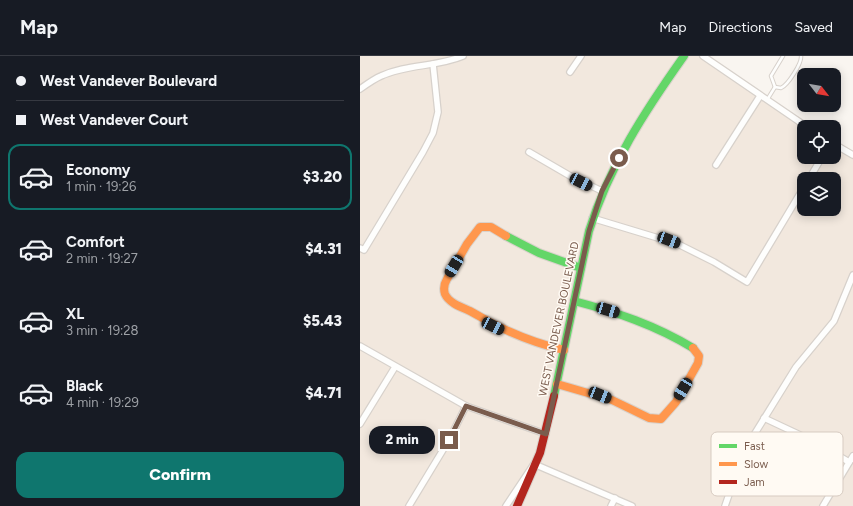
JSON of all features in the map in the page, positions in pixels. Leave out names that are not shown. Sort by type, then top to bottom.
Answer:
[{"type":"street","points":[[360,89],[382,75],[463,56]]},
{"type":"street","points":[[570,72],[581,56]]},
{"type":"street","name":"WEST VANDEVER BOULEVARD","points":[[517,506],[529,485],[534,464],[546,434],[592,218],[602,191],[619,158],[660,89],[684,56]]},
{"type":"street","points":[[703,56],[712,59],[760,96],[797,120]]},
{"type":"street","points":[[362,249],[423,152],[433,133],[438,112],[433,64]]},
{"type":"street","points":[[716,165],[760,96]]},
{"type":"street","points":[[841,148],[853,155]]},
{"type":"street","points":[[529,152],[572,177],[602,191]]},
{"type":"street","points":[[592,218],[678,244],[714,262],[747,282],[797,199]]},
{"type":"street","points":[[564,350],[522,338],[493,326],[447,297],[443,288],[447,277],[480,227],[491,227],[538,254],[581,268]]},
{"type":"street","points":[[756,432],[796,367],[834,321],[853,275]]},
{"type":"street","points":[[557,384],[600,395],[630,407],[650,419],[658,420],[663,418],[670,411],[696,367],[699,359],[697,353],[691,345],[654,326],[618,313],[574,301]]},
{"type":"street","points":[[360,346],[466,406],[546,434]]},
{"type":"street","points":[[360,424],[395,367]]},
{"type":"street","points":[[409,506],[449,440],[466,406]]},
{"type":"street","points":[[764,418],[794,432]]},
{"type":"street","points":[[843,472],[853,456]]},
{"type":"street","points":[[843,458],[849,462]]},
{"type":"street","points":[[534,464],[632,506]]},
{"type":"street","name":"WEST VANDEVER BOULEVARD","points":[[506,506],[534,464]]},
{"type":"street","points":[[725,506],[728,496]]},
{"type":"street","points":[[823,506],[829,496]]},
{"type":"street","points":[[611,506],[615,498]]},
{"type":"lane","points":[[775,87],[771,76],[784,56]]},
{"type":"lane","points":[[775,87],[781,88],[788,83],[800,62],[801,56]]},
{"type":"lane","points":[[766,100],[775,87]]},
{"type":"shaded area","points":[[360,56],[709,56],[803,120],[797,120],[797,164],[841,164],[841,144],[853,152],[853,506],[360,506]]},
{"type":"traffic: fast","points":[[554,396],[589,231],[597,207],[629,140],[684,56]]},
{"type":"traffic: fast","points":[[506,236],[539,253],[581,268]]},
{"type":"traffic: fast","points":[[574,301],[635,320],[664,332],[693,348]]},
{"type":"traffic: slow","points":[[506,236],[491,227],[480,227],[467,244],[446,281],[444,288],[445,294],[449,300],[493,324],[527,339],[564,350]]},
{"type":"traffic: slow","points":[[557,384],[612,400],[649,418],[661,419],[676,402],[698,363],[699,356],[693,348]]},
{"type":"traffic: jam","points":[[517,506],[540,453],[554,396]]},
{"type":"route","points":[[449,440],[466,406],[508,422],[546,434],[589,231],[602,191],[619,158]]}]
